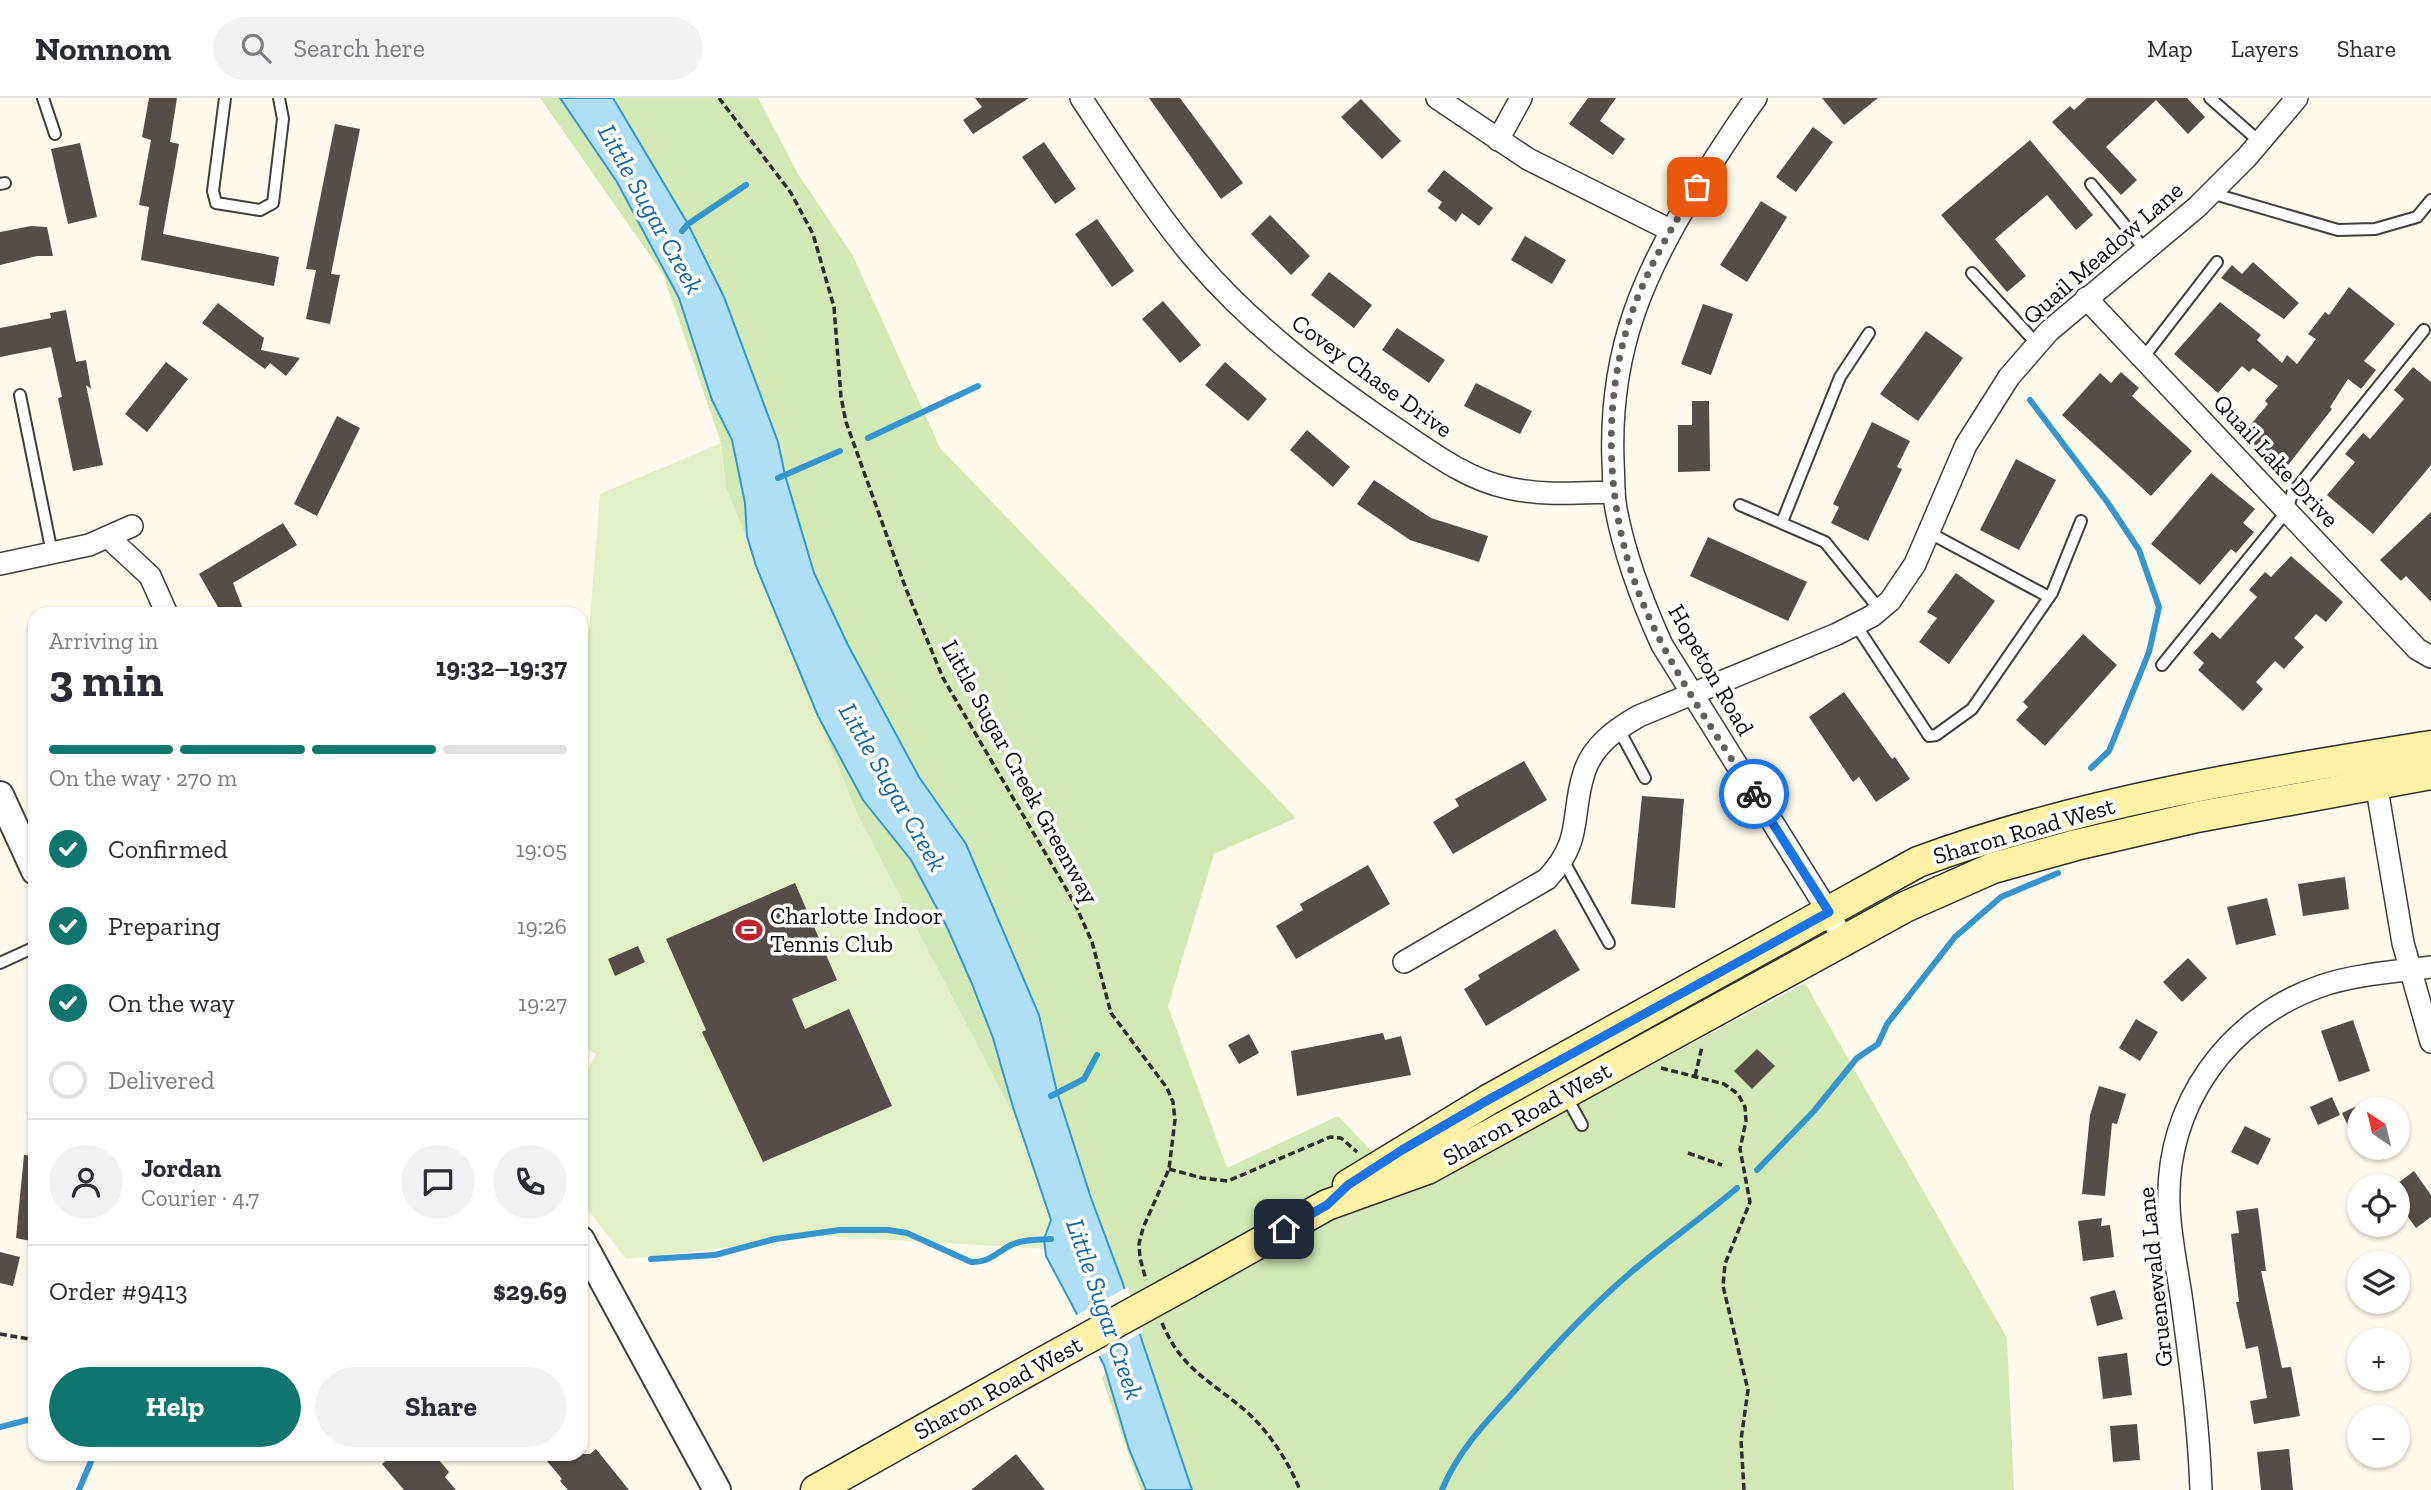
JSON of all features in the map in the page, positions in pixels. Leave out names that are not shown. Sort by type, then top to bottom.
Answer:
[{"type":"main road","name":"Sharon Road West","points":[[1327,1205],[1348,1185],[1477,1106],[1918,862],[1987,837],[2092,808],[2214,782],[2431,746]]},
{"type":"main road","name":"Sharon Road West","points":[[816,1490],[1327,1205],[1427,1169],[1905,907],[1993,868],[2076,845],[2197,817],[2431,774]]},
{"type":"street","name":"Covey Chase Drive","points":[[1081,98],[1143,192],[1196,260],[1267,332],[1332,385],[1444,461],[1475,477],[1506,488],[1538,493],[1614,492]]},
{"type":"street","points":[[1437,98],[1528,159],[1670,230]]},
{"type":"street","points":[[1498,140],[1521,98]]},
{"type":"street","name":"Hopeton Road","points":[[1756,98],[1670,230],[1636,302],[1624,344],[1615,394],[1612,442],[1614,492],[1626,552],[1641,600],[1662,645],[1829,912],[1843,941]]},
{"type":"street","name":"Quail Meadow Lane","points":[[1404,962],[1548,879],[1563,860],[1573,838],[1584,772],[1601,744],[1618,728],[1639,716],[1782,659],[1856,625],[1880,610],[1908,577],[1950,479],[1979,422],[2009,377],[2037,345],[2086,298],[2146,251],[2211,193],[2297,98]]},
{"type":"street","name":"Quail Lake Drive","points":[[2086,298],[2417,649],[2431,657]]},
{"type":"street","points":[[0,564],[109,538],[132,526]]},
{"type":"street","points":[[109,538],[149,576],[164,607]]},
{"type":"street","points":[[2371,755],[2403,943],[2421,968],[2431,1042]]},
{"type":"street","points":[[0,795],[28,856]]},
{"type":"street","name":"Gruenewald Lane","points":[[2201,1490],[2196,1419],[2168,1205],[2172,1157],[2189,1101],[2217,1056],[2241,1031],[2269,1010],[2322,985],[2421,968]]},
{"type":"street","points":[[588,1254],[717,1490]]},
{"type":"lane","points":[[43,98],[55,134]]},
{"type":"lane","points":[[225,98],[213,191],[216,203],[260,209],[273,203],[283,119],[279,98]]},
{"type":"lane","points":[[2210,98],[2260,142]]},
{"type":"lane","points":[[2091,184],[2146,251]]},
{"type":"lane","points":[[2211,193],[2338,230],[2375,229],[2417,217],[2431,201]]},
{"type":"lane","points":[[2143,358],[2217,262]]},
{"type":"lane","points":[[1972,273],[2037,345]]},
{"type":"lane","points":[[2162,665],[2287,511],[2292,494],[2424,330]]},
{"type":"lane","points":[[1782,522],[1840,377],[1869,333]]},
{"type":"lane","points":[[20,395],[52,553]]},
{"type":"lane","points":[[1740,505],[1825,542],[1880,610]]},
{"type":"lane","points":[[1856,625],[1930,736],[1936,735],[1972,709],[2049,597],[2081,521]]},
{"type":"lane","points":[[1928,532],[2049,597]]},
{"type":"lane","points":[[1618,728],[1645,778]]},
{"type":"lane","points":[[1563,860],[1609,943]]},
{"type":"lane","points":[[0,963],[28,950]]},
{"type":"lane","points":[[1565,1093],[1582,1125]]},
{"type":"path","name":"Little Sugar Creek Greenway","points":[[719,98],[791,193],[813,234],[834,307],[841,397],[846,422],[906,589],[943,678],[1080,914],[1092,942],[1111,1013],[1171,1095],[1175,1120],[1169,1169],[1161,1190]]},
{"type":"path","points":[[1695,1076],[1702,1045]]},
{"type":"path","points":[[1650,1065],[1733,1088],[1742,1100],[1746,1114],[1740,1149],[1750,1190],[1750,1202],[1725,1264],[1723,1286],[1748,1390],[1741,1440],[1744,1490]]},
{"type":"path","points":[[1169,1169],[1202,1178],[1228,1181],[1330,1137],[1346,1140],[1359,1155]]},
{"type":"path","points":[[1688,1153],[1722,1165]]},
{"type":"path","points":[[0,1334],[28,1339]]},
{"type":"path","points":[[1237,1404],[1267,1433],[1300,1490]]},
{"type":"green space","points":[[540,98],[758,98],[798,174],[853,256],[940,448],[1296,818],[1214,854],[1168,1006],[1227,1168],[1338,1116],[1409,1190],[1573,1107],[1805,983],[2007,1338],[2014,1490],[1141,1490],[1102,1378],[1123,1351],[1084,1251],[857,814],[726,488],[721,443],[663,274]]},
{"type":"green space","name":"Charlotte Indoor Tennis Club","points":[[721,443],[726,488],[857,814],[1084,1251],[824,1236],[626,1259],[588,1210],[588,1068],[596,1054],[588,1049],[588,644],[600,494]]},
{"type":"water","name":"Little Sugar Creek","points":[[560,98],[613,98],[688,224],[724,297],[778,442],[814,573],[848,645],[919,777],[966,844],[1039,1015],[1057,1092],[1091,1198],[1122,1281],[1192,1490],[1146,1490],[1129,1449],[1104,1365],[1046,1256],[1044,1239],[1051,1220],[993,1038],[972,984],[947,927],[911,860],[863,800],[818,716],[756,566],[747,536],[745,503],[732,440],[712,400],[679,298],[617,182]]},
{"type":"pier","points":[[1128,1287],[1143,1332],[1096,1358],[1073,1317]]},
{"type":"building","points":[[149,98],[177,98],[170,142],[179,144],[163,234],[279,257],[274,286],[141,260],[149,207],[139,205],[151,140],[142,137]]},
{"type":"building","points":[[975,98],[1029,98],[973,134],[963,120],[982,107]]},
{"type":"building","points":[[1149,98],[1180,98],[1243,183],[1221,199]]},
{"type":"building","points":[[1588,98],[1616,98],[1600,121],[1625,139],[1613,155],[1569,124]]},
{"type":"building","points":[[1822,98],[1878,98],[1844,125]]},
{"type":"building","points":[[2087,98],[2187,98],[2205,117],[2188,134],[2156,100],[2106,147],[2137,180],[2121,195],[2052,122],[2070,106],[2074,110]]},
{"type":"building","points":[[1361,99],[1401,141],[1382,159],[1341,117]]},
{"type":"building","points":[[335,124],[360,129],[331,274],[340,275],[330,324],[306,319],[316,270],[306,269]]},
{"type":"building","points":[[1813,127],[1833,142],[1796,192],[1776,177]]},
{"type":"building","points":[[2030,140],[2093,215],[2076,230],[2047,195],[1995,239],[2026,276],[2007,292],[1941,215]]},
{"type":"building","points":[[1044,142],[1076,189],[1055,204],[1022,157]]},
{"type":"building","points":[[80,143],[97,217],[68,224],[51,149]]},
{"type":"building","points":[[1444,170],[1493,208],[1479,226],[1462,213],[1456,222],[1438,208],[1442,202],[1427,191]]},
{"type":"building","points":[[1761,201],[1787,217],[1747,282],[1720,265]]},
{"type":"building","points":[[1270,215],[1310,256],[1291,275],[1251,234]]},
{"type":"building","points":[[1097,219],[1134,271],[1112,287],[1075,234]]},
{"type":"building","points":[[31,226],[47,227],[53,256],[37,256],[0,265],[0,232]]},
{"type":"building","points":[[1525,236],[1566,260],[1552,284],[1511,260]]},
{"type":"building","points":[[2253,262],[2299,303],[2284,319],[2221,278],[2232,265],[2242,274]]},
{"type":"building","points":[[1329,272],[1372,305],[1354,328],[1311,295]]},
{"type":"building","points":[[2349,287],[2395,324],[2364,361],[2376,370],[2361,389],[2348,379],[2330,407],[2332,409],[2285,469],[2242,435],[2268,404],[2265,401],[2278,386],[2253,368],[2249,372],[2242,366],[2218,393],[2174,354],[2220,302],[2261,335],[2257,340],[2282,363],[2287,355],[2297,364],[2316,339],[2308,334],[2325,312],[2329,315]]},
{"type":"building","points":[[1163,301],[1201,345],[1180,363],[1142,319]]},
{"type":"building","points":[[218,303],[264,338],[261,350],[300,358],[286,376],[270,363],[265,369],[202,323]]},
{"type":"building","points":[[1703,304],[1733,314],[1711,375],[1681,364]]},
{"type":"building","points":[[66,310],[76,362],[86,360],[91,389],[86,385],[103,465],[73,471],[51,347],[0,357],[0,328],[51,318],[50,313]]},
{"type":"building","points":[[1397,328],[1445,360],[1429,383],[1382,350]]},
{"type":"building","points":[[1926,331],[1963,358],[1918,421],[1880,394]]},
{"type":"building","points":[[166,362],[188,379],[147,432],[125,414]]},
{"type":"building","points":[[1225,362],[1267,399],[1248,421],[1205,385]]},
{"type":"building","points":[[2413,367],[2431,382],[2431,465],[2373,534],[2327,495],[2355,462],[2345,454],[2363,433],[2370,439],[2404,399],[2394,390]]},
{"type":"building","points":[[2121,372],[2139,388],[2132,396],[2192,451],[2151,496],[2062,415],[2100,373],[2111,383]]},
{"type":"building","points":[[1476,383],[1532,411],[1520,434],[1464,406]]},
{"type":"building","points":[[1692,401],[1709,401],[1710,471],[1678,472],[1678,425],[1692,425]]},
{"type":"building","points":[[337,416],[360,428],[317,516],[294,504]]},
{"type":"building","points":[[1872,422],[1910,441],[1897,467],[1902,469],[1868,541],[1831,523],[1839,507],[1833,504]]},
{"type":"building","points":[[1307,430],[1350,467],[1333,487],[1290,450]]},
{"type":"building","points":[[2016,459],[2056,480],[2019,550],[1980,530]]},
{"type":"building","points":[[2211,473],[2255,509],[2243,523],[2254,532],[2236,553],[2231,549],[2200,585],[2151,544]]},
{"type":"building","points":[[1374,480],[1431,518],[1488,536],[1479,562],[1410,540],[1357,504]]},
{"type":"building","points":[[2431,512],[2431,602],[2406,576],[2401,581],[2380,560]]},
{"type":"building","points":[[283,523],[297,545],[233,583],[242,607],[218,607],[199,574]]},
{"type":"building","points":[[1708,537],[1807,582],[1788,621],[1690,576]]},
{"type":"building","points":[[2291,556],[2343,602],[2326,622],[2316,614],[2294,638],[2304,647],[2284,669],[2275,661],[2256,682],[2263,689],[2243,711],[2198,670],[2204,663],[2193,653],[2212,632],[2220,639],[2257,597],[2249,590],[2265,572],[2271,577]]},
{"type":"building","points":[[1956,573],[1995,601],[1949,664],[1919,642],[1937,618],[1927,612]]},
{"type":"building","points":[[2083,634],[2117,665],[2045,746],[2016,720],[2028,707],[2023,702]]},
{"type":"building","points":[[1844,692],[1892,759],[1895,757],[1910,779],[1876,802],[1859,777],[1853,782],[1809,717]]},
{"type":"building","points":[[1524,761],[1547,800],[1453,854],[1433,822],[1459,806],[1455,799]]},
{"type":"building","points":[[1642,796],[1684,799],[1675,908],[1631,904]]},
{"type":"building","points":[[1368,865],[1390,904],[1296,959],[1276,926],[1303,910],[1300,904]]},
{"type":"building","points":[[2345,877],[2349,909],[2303,916],[2298,884]]},
{"type":"building","points":[[795,883],[837,980],[792,999],[805,1029],[849,1009],[892,1106],[763,1162],[702,1032],[706,1030],[666,939]]},
{"type":"building","points":[[2267,898],[2276,935],[2236,945],[2227,907]]},
{"type":"building","points":[[1555,929],[1580,970],[1486,1026],[1464,989],[1480,979],[1478,975]]},
{"type":"building","points":[[638,946],[645,962],[615,976],[608,959]]},
{"type":"building","points":[[2188,958],[2207,978],[2182,1002],[2163,982]]},
{"type":"building","points":[[2136,1019],[2158,1032],[2140,1061],[2119,1048]]},
{"type":"building","points":[[2353,1020],[2370,1071],[2339,1082],[2321,1031]]},
{"type":"building","points":[[1383,1033],[1385,1040],[1401,1036],[1411,1075],[1297,1096],[1291,1051]]},
{"type":"building","points":[[1249,1034],[1259,1053],[1239,1064],[1228,1045]]},
{"type":"building","points":[[1757,1049],[1775,1066],[1752,1089],[1734,1071]]},
{"type":"building","points":[[2099,1086],[2126,1094],[2117,1124],[2112,1123],[2105,1196],[2082,1194],[2090,1115]]},
{"type":"building","points":[[2332,1097],[2340,1115],[2318,1125],[2310,1107]]},
{"type":"building","points":[[2347,1111],[2347,1124],[2342,1113]]},
{"type":"building","points":[[2245,1126],[2271,1139],[2258,1165],[2231,1152]]},
{"type":"building","points":[[24,1155],[28,1155],[28,1241],[16,1238]]},
{"type":"building","points":[[2414,1171],[2431,1195],[2431,1217],[2416,1228],[2410,1220],[2410,1174]]},
{"type":"building","points":[[2258,1208],[2266,1271],[2261,1271],[2282,1368],[2291,1367],[2300,1416],[2254,1424],[2250,1401],[2267,1398],[2258,1346],[2246,1349],[2236,1302],[2239,1302],[2231,1234],[2239,1233],[2236,1211]]},
{"type":"building","points":[[2102,1218],[2101,1226],[2110,1225],[2114,1257],[2083,1261],[2078,1221]]},
{"type":"building","points":[[0,1252],[20,1257],[13,1286],[0,1283]]},
{"type":"building","points":[[2115,1290],[2123,1319],[2097,1326],[2090,1297]]},
{"type":"building","points":[[2127,1353],[2132,1395],[2103,1399],[2098,1357]]},
{"type":"building","points":[[2137,1424],[2140,1460],[2113,1462],[2110,1426]]},
{"type":"building","points":[[596,1449],[629,1490],[568,1490],[547,1461],[588,1461],[590,1454]]},
{"type":"building","points":[[2289,1449],[2293,1490],[2261,1490],[2257,1452]]},
{"type":"building","points":[[1016,1454],[1045,1490],[971,1490]]},
{"type":"building","points":[[386,1461],[440,1461],[449,1472],[445,1477],[456,1490],[404,1490],[382,1464]]},
{"type":"waterway","name":"Little Sugar Creek","points":[[682,231],[688,224],[746,185]]},
{"type":"waterway","points":[[868,438],[978,386]]},
{"type":"waterway","points":[[2030,400],[2108,503],[2139,550],[2159,607],[2149,652],[2109,751],[2091,768]]},
{"type":"waterway","points":[[778,478],[840,451]]},
{"type":"waterway","points":[[1757,1170],[1814,1111],[1857,1058],[1878,1044],[1887,1024],[1955,937],[2001,897],[2058,873]]},
{"type":"waterway","points":[[1051,1096],[1084,1079],[1097,1055]]},
{"type":"waterway","points":[[1442,1490],[1455,1464],[1481,1429],[1582,1318],[1629,1274],[1737,1188]]},
{"type":"waterway","name":"Little Sugar Creek","points":[[651,1259],[715,1255],[775,1239],[840,1230],[888,1230],[907,1233],[971,1262],[988,1259],[1016,1243],[1051,1239]]},
{"type":"waterway","points":[[0,1427],[28,1420]]},
{"type":"waterway","points":[[79,1490],[91,1461]]},
{"type":"way so far","points":[[1697,187],[1655,257],[1636,302],[1624,344],[1615,394],[1612,442],[1614,492],[1626,552],[1641,600],[1662,645],[1754,794]]},
{"type":"place","name":"Charlotte Indoor Tennis Club","points":[[749,930]]},
{"type":"route","points":[[1284,1229],[1327,1205],[1348,1185],[1402,1150],[1829,912],[1754,794]]}]
